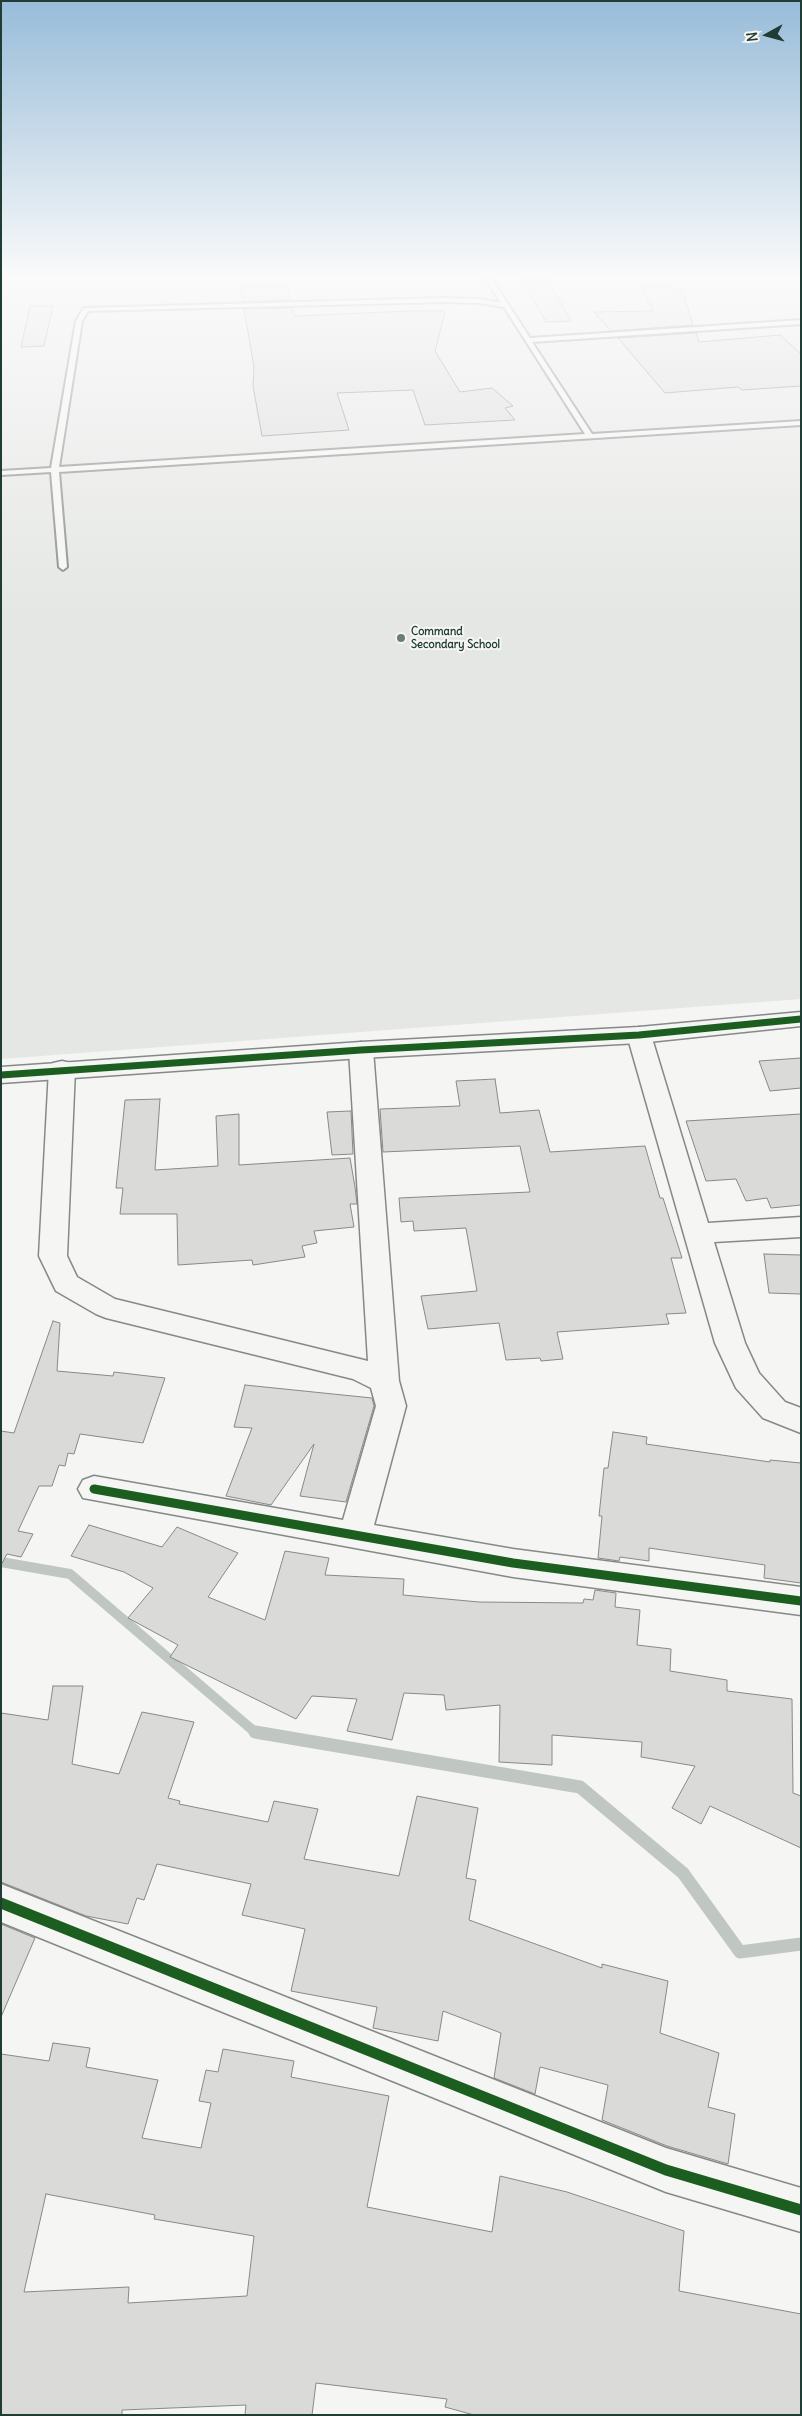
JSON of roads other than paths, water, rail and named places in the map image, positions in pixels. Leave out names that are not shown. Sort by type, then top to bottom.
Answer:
[{"type":"street","points":[[1,1075],[62,1069],[361,1050],[639,1035],[801,1019]]},
{"type":"street","points":[[639,1035],[730,1343],[747,1380],[774,1410],[801,1421]]},
{"type":"street","points":[[355,1533],[390,1406],[384,1381],[361,1050]]},
{"type":"street","points":[[62,1069],[53,1256],[66,1284],[106,1307],[361,1370],[384,1381]]},
{"type":"street","points":[[698,1233],[801,1227]]},
{"type":"street","points":[[94,1489],[355,1533],[513,1563],[801,1601]]},
{"type":"street","points":[[1,1903],[666,2170],[801,2210]]},
{"type":"lane","points":[[63,567],[55,469],[68,391]]},
{"type":"lane","points":[[560,391],[590,437]]},
{"type":"lane","points":[[1,473],[801,423]]},
{"type":"waterway","points":[[1,1562],[70,1574],[256,1733]]},
{"type":"waterway","points":[[255,1732],[580,1787],[683,1873],[740,1952],[801,1944]]},
{"type":"place","name":"Command Secondary School","points":[[401,638]]}]
